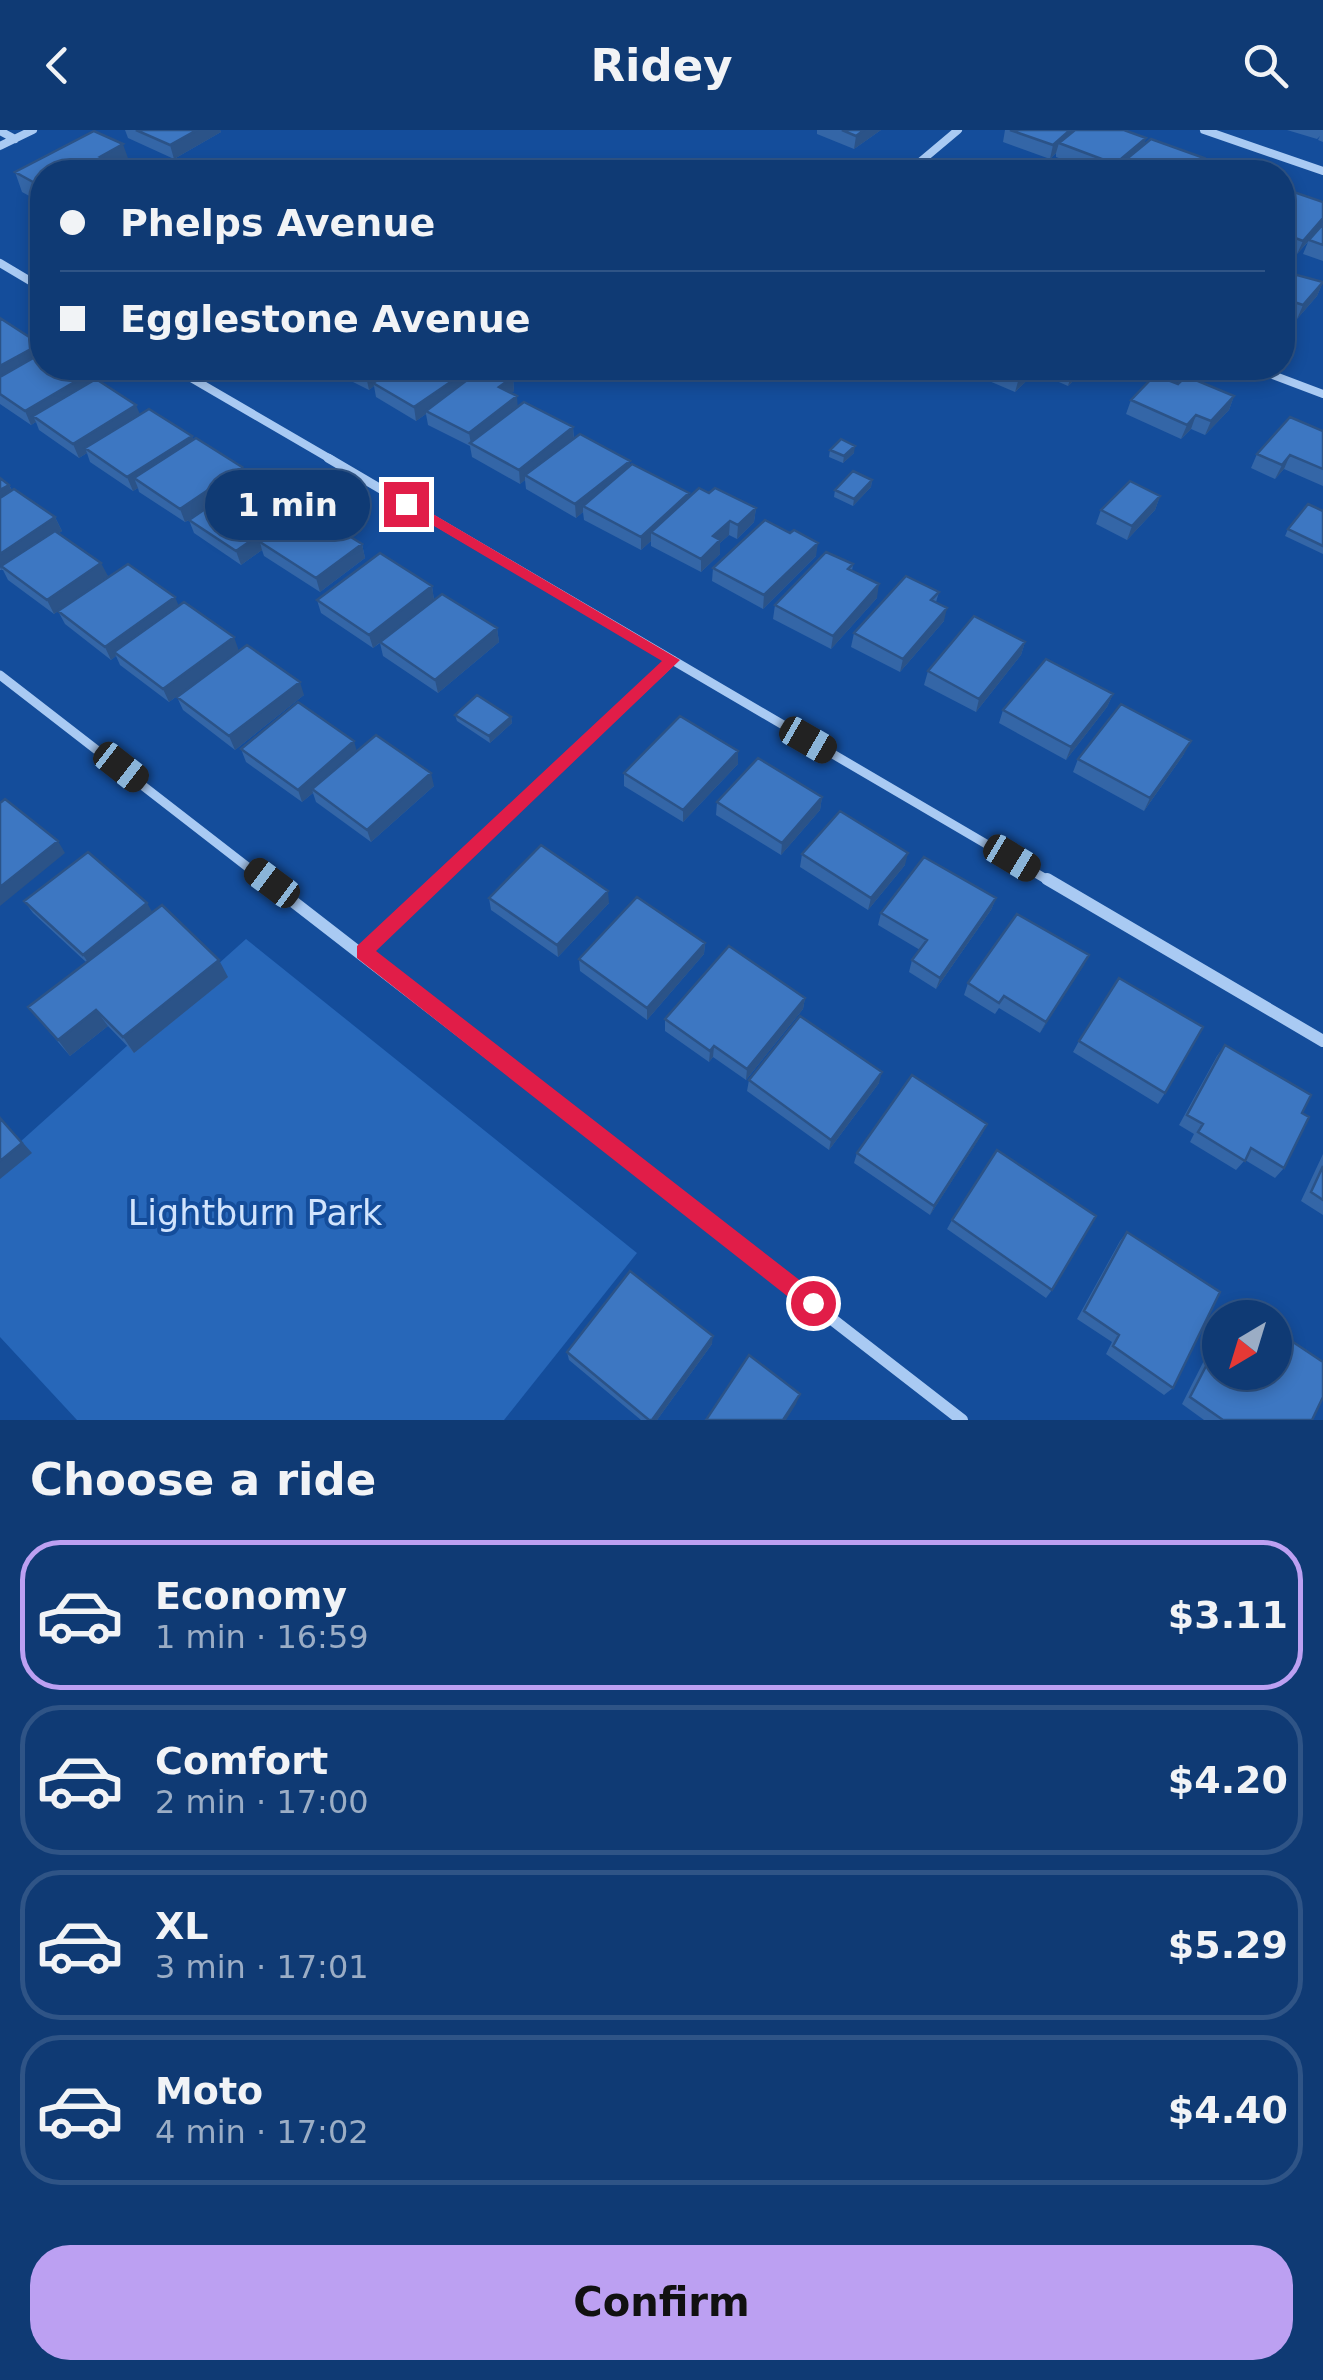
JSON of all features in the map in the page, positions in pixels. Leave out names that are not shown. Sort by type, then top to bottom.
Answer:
[{"type":"street","points":[[0,146],[33,130]]},
{"type":"street","points":[[922,160],[958,130]]},
{"type":"street","points":[[1204,130],[1291,160]]},
{"type":"street","points":[[0,131],[15,139]]},
{"type":"street","points":[[1295,161],[1323,171]]},
{"type":"street","points":[[0,263],[30,281]]},
{"type":"street","points":[[195,380],[1321,1035]]},
{"type":"street","points":[[1286,380],[1323,394]]},
{"type":"street","points":[[363,952],[673,660]]},
{"type":"street","points":[[0,675],[363,952],[962,1420]]},
{"type":"green space","name":"Lightburn Park","points":[[246,939],[637,1253],[504,1420],[77,1420],[0,1337],[0,1160]]},
{"type":"building","points":[[136,130],[197,130],[170,145]]},
{"type":"building","points":[[842,130],[864,130],[856,136]]},
{"type":"building","points":[[1010,130],[1070,130],[1053,145]]},
{"type":"building","points":[[1075,130],[1124,130],[1146,138],[1120,160],[1104,160],[1059,143]]},
{"type":"building","points":[[94,131],[123,144],[100,157],[106,160],[38,160]]},
{"type":"building","points":[[1151,139],[1204,158],[1202,160],[1125,160]]},
{"type":"building","points":[[30,164],[30,180],[15,172]]},
{"type":"building","points":[[1295,192],[1323,202],[1323,218],[1303,241],[1295,238]]},
{"type":"building","points":[[1323,224],[1323,245],[1309,240]]},
{"type":"building","points":[[1295,274],[1323,282],[1303,305],[1295,302]]},
{"type":"building","points":[[0,318],[30,338],[30,350],[0,366]]},
{"type":"building","points":[[30,360],[30,380],[78,380],[25,411],[0,394],[0,377]]},
{"type":"building","points":[[94,380],[136,405],[73,444],[33,416]]},
{"type":"building","points":[[378,380],[453,380],[414,407],[373,383]]},
{"type":"building","points":[[467,380],[509,380],[499,387],[517,396],[469,433],[426,411]]},
{"type":"building","points":[[1150,380],[1178,384],[1182,380],[1196,380],[1234,396],[1211,421],[1196,415],[1187,425],[1131,400]]},
{"type":"building","points":[[524,402],[573,427],[519,470],[470,443]]},
{"type":"building","points":[[149,409],[192,436],[127,477],[85,448]]},
{"type":"building","points":[[1290,417],[1323,431],[1323,469],[1290,455],[1282,465],[1257,454]]},
{"type":"building","points":[[580,434],[630,461],[575,504],[525,475]]},
{"type":"building","points":[[196,438],[242,467],[180,509],[134,478]]},
{"type":"building","points":[[841,439],[855,446],[844,456],[830,450]]},
{"type":"building","points":[[632,464],[689,493],[641,537],[583,506]]},
{"type":"building","points":[[853,471],[872,480],[854,499],[835,490]]},
{"type":"building","points":[[252,477],[299,507],[236,551],[189,520]]},
{"type":"building","points":[[1130,481],[1160,496],[1132,526],[1101,510]]},
{"type":"building","points":[[699,488],[709,493],[715,488],[756,508],[738,525],[730,521],[713,536],[720,540],[701,559],[651,532]]},
{"type":"building","points":[[14,489],[55,517],[0,554],[0,498]]},
{"type":"building","points":[[1308,504],[1323,511],[1323,546],[1288,529]]},
{"type":"building","points":[[306,509],[362,544],[316,578],[260,542]]},
{"type":"building","points":[[765,520],[818,543],[764,595],[713,568]]},
{"type":"building","points":[[55,531],[101,563],[47,600],[1,566]]},
{"type":"building","points":[[826,552],[853,564],[848,569],[879,584],[833,636],[775,605]]},
{"type":"building","points":[[380,553],[432,586],[369,635],[317,600]]},
{"type":"building","points":[[128,564],[175,597],[105,647],[58,611]]},
{"type":"building","points":[[906,576],[939,592],[931,600],[947,608],[903,659],[854,633]]},
{"type":"building","points":[[442,594],[497,628],[435,680],[380,642]]},
{"type":"building","points":[[184,602],[234,637],[163,689],[114,652]]},
{"type":"building","points":[[974,616],[1025,642],[979,699],[928,671]]},
{"type":"building","points":[[247,645],[300,682],[229,736],[177,697]]},
{"type":"building","points":[[1046,659],[1113,694],[1071,747],[1003,710]]},
{"type":"building","points":[[477,695],[511,717],[489,736],[455,715]]},
{"type":"building","points":[[298,702],[354,741],[298,790],[241,749]]},
{"type":"building","points":[[1121,704],[1191,741],[1150,798],[1078,759]]},
{"type":"building","points":[[680,716],[738,751],[683,810],[624,773]]},
{"type":"building","points":[[376,735],[431,773],[367,830],[312,789]]},
{"type":"building","points":[[758,758],[822,797],[782,843],[717,802]]},
{"type":"building","points":[[5,799],[58,841],[0,887],[0,803]]},
{"type":"building","points":[[840,811],[908,853],[871,898],[802,854]]},
{"type":"building","points":[[541,845],[608,891],[557,945],[489,898]]},
{"type":"building","points":[[88,852],[147,903],[83,955],[24,901]]},
{"type":"building","points":[[924,857],[996,898],[940,978],[912,960],[927,940],[881,913]]},
{"type":"building","points":[[637,897],[705,943],[647,1008],[579,959]]},
{"type":"building","points":[[162,905],[219,960],[123,1037],[96,1010],[58,1040],[28,1007]]},
{"type":"building","points":[[1017,914],[1089,955],[1046,1022],[1004,996],[999,1003],[968,983]]},
{"type":"building","points":[[729,946],[805,998],[747,1069],[714,1046],[710,1051],[665,1019]]},
{"type":"building","points":[[1119,978],[1203,1027],[1165,1093],[1079,1041]]},
{"type":"building","points":[[800,1016],[882,1072],[831,1140],[749,1080]]},
{"type":"building","points":[[1225,1045],[1311,1095],[1302,1113],[1309,1117],[1284,1168],[1251,1148],[1245,1161],[1198,1132],[1203,1124],[1187,1115]]},
{"type":"building","points":[[912,1075],[987,1124],[934,1206],[857,1153]]},
{"type":"building","points":[[0,1118],[22,1143],[0,1161]]},
{"type":"building","points":[[997,1150],[1096,1216],[1052,1290],[952,1220]]},
{"type":"building","points":[[1323,1166],[1323,1200],[1311,1192]]},
{"type":"building","points":[[1127,1232],[1220,1292],[1216,1300],[1202,1300],[1202,1329],[1173,1388],[1113,1346],[1119,1335],[1084,1311]]},
{"type":"building","points":[[630,1271],[713,1336],[652,1420],[567,1352]]},
{"type":"building","points":[[1292,1341],[1323,1362],[1323,1397],[1312,1420],[1223,1420],[1190,1397],[1202,1374],[1202,1390],[1292,1390]]},
{"type":"building","points":[[749,1355],[800,1394],[783,1420],[706,1420]]},
{"type":"route","points":[[406,504],[673,660],[363,952],[813,1303]]}]
